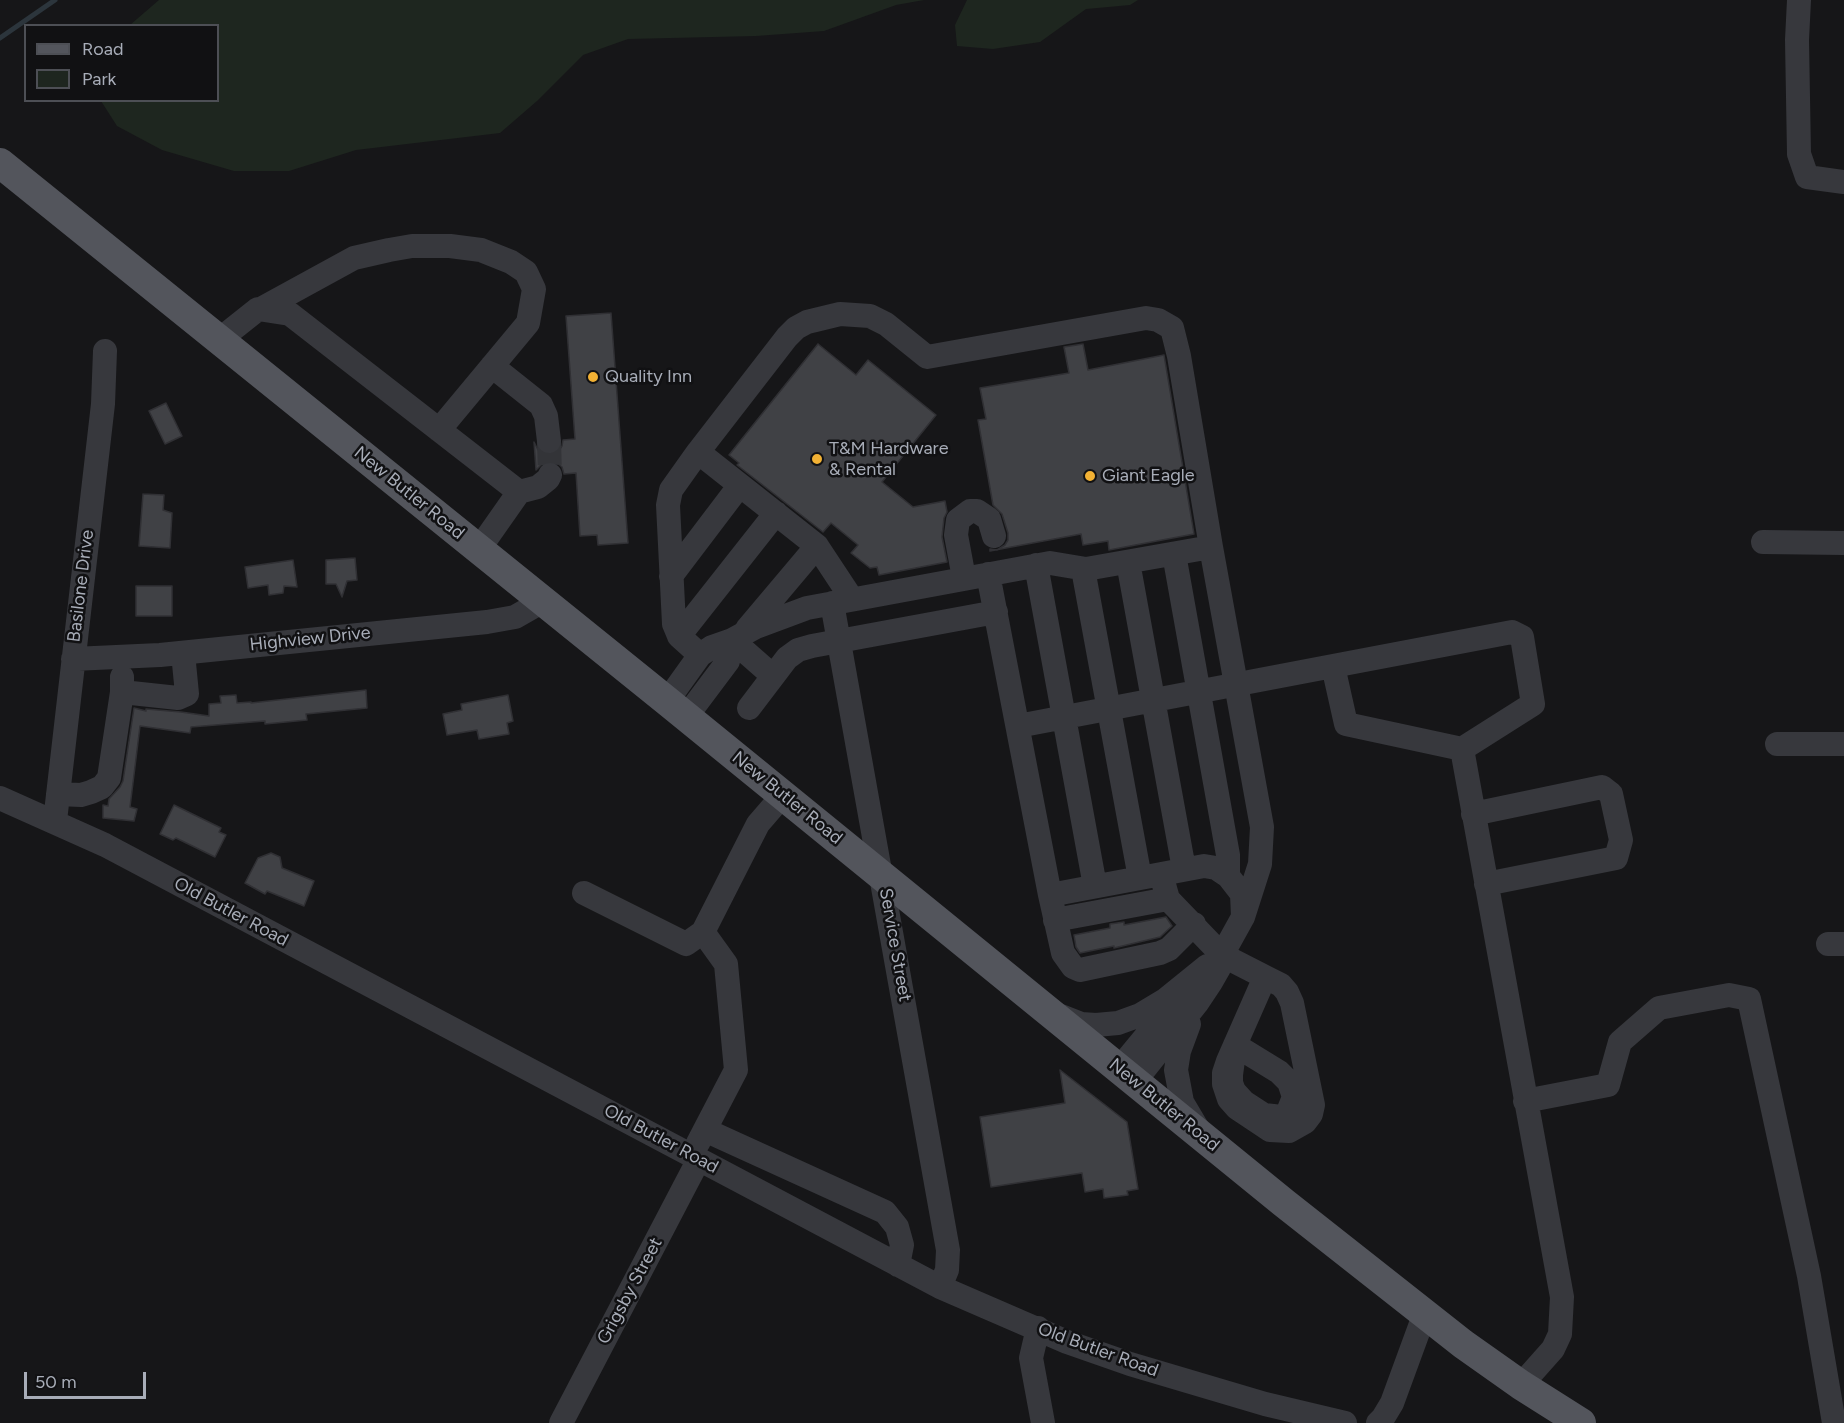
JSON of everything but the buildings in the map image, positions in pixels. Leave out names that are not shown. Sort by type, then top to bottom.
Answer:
[{"type":"main road","name":"New Butler Road","points":[[0,164],[1212,1144],[1521,1386],[1581,1423]]},
{"type":"street","points":[[1799,0],[1797,40],[1799,154],[1808,177],[1844,182]]},
{"type":"street","points":[[219,340],[259,310],[354,258],[412,246],[450,246],[482,250],[511,262],[526,272],[534,289],[528,323],[439,430]]},
{"type":"street","points":[[259,310],[290,314],[519,492]]},
{"type":"street","points":[[700,655],[679,636],[674,624],[668,505],[671,490],[698,452],[796,328],[807,322],[840,314],[870,316],[886,324],[927,357],[1146,318],[1158,320],[1172,328],[1179,356],[1263,842],[1258,873],[1243,917],[1212,970],[1179,1051],[1176,1070],[1182,1102],[1197,1127],[1212,1144]]},
{"type":"street","name":"Basilone Drive","points":[[54,821],[103,404],[105,351]]},
{"type":"street","points":[[492,366],[541,405],[546,416],[549,441]]},
{"type":"street","points":[[698,452],[817,546],[842,601]]},
{"type":"street","points":[[479,549],[519,492],[538,487],[550,475]]},
{"type":"street","points":[[671,576],[740,484]]},
{"type":"street","points":[[964,578],[956,535],[958,520],[970,511],[977,511],[989,519],[995,558],[996,612],[1063,953],[1073,967],[1080,970],[1160,953],[1169,949],[1194,924]]},
{"type":"street","points":[[679,636],[776,513]]},
{"type":"street","points":[[1763,542],[1844,543]]},
{"type":"street","points":[[676,709],[728,661],[739,636],[817,546]]},
{"type":"street","points":[[676,709],[700,655],[712,647],[787,615],[842,601],[964,578],[995,558],[1036,565],[1061,563],[1083,568],[1211,547]]},
{"type":"street","points":[[1174,554],[1230,877],[1242,894],[1243,917]]},
{"type":"street","points":[[1128,562],[1184,869]]},
{"type":"street","points":[[1036,565],[1095,886]]},
{"type":"street","points":[[1083,568],[1108,708],[1150,876],[1168,899],[1194,924],[1212,970]]},
{"type":"street","name":"Highview Drive","points":[[73,659],[183,653],[505,620],[543,601]]},
{"type":"street","name":"Service Street","points":[[842,601],[839,641],[948,1250],[947,1270],[940,1287]]},
{"type":"street","points":[[749,708],[787,658],[798,651],[812,646],[996,612]]},
{"type":"street","points":[[1018,726],[1108,708],[1512,632],[1522,637],[1533,704],[1462,749],[1346,724],[1333,666]]},
{"type":"street","points":[[739,636],[773,676]]},
{"type":"street","points":[[122,692],[178,698],[188,694],[183,653]]},
{"type":"street","points":[[58,794],[81,795],[91,792],[102,787],[109,778],[122,692],[121,658]]},
{"type":"street","points":[[1777,744],[1844,744]]},
{"type":"street","points":[[1462,749],[1562,1298],[1560,1334],[1553,1349],[1521,1386]]},
{"type":"street","points":[[1473,813],[1602,787],[1611,794],[1621,840],[1616,858],[1486,884]]},
{"type":"street","points":[[584,893],[686,944],[703,932],[758,824],[783,795]]},
{"type":"street","name":"Old Butler Road","points":[[0,798],[120,853],[940,1287],[1067,1342],[1265,1414],[1345,1423]]},
{"type":"street","points":[[1050,895],[1204,866],[1216,868],[1230,877],[1249,881],[1258,873]]},
{"type":"street","points":[[1055,920],[1168,899]]},
{"type":"street","name":"Grigsby Street","points":[[561,1423],[696,1157],[705,1130],[736,1070],[726,964],[703,932]]},
{"type":"street","points":[[1127,1075],[1212,970]]},
{"type":"street","points":[[1044,1008],[1081,1024],[1118,1023],[1140,1015],[1212,970],[1265,976],[1281,985],[1292,1003],[1313,1105],[1311,1114],[1305,1122],[1289,1131],[1270,1130],[1237,1108],[1226,1092],[1224,1073],[1265,976]]},
{"type":"street","points":[[1525,1101],[1608,1085],[1620,1042],[1659,1008],[1729,995],[1749,999],[1809,1276],[1834,1423]]},
{"type":"street","points":[[705,1130],[885,1212],[897,1227],[902,1245],[898,1265]]},
{"type":"street","points":[[1378,1423],[1392,1403],[1425,1313]]},
{"type":"street","points":[[1038,1328],[1031,1358],[1043,1423]]},
{"type":"green space","points":[[159,0],[924,0],[896,5],[824,31],[756,36],[628,39],[583,55],[537,101],[500,133],[356,150],[289,171],[234,171],[162,150],[117,126],[102,102],[219,102],[219,24],[131,24]]},
{"type":"green space","points":[[967,0],[1138,0],[1130,5],[1086,9],[1040,42],[993,49],[957,46],[955,25]]},
{"type":"waterway","points":[[0,38],[55,0]]},
{"type":"tunnel","points":[[549,441],[550,475]]},
{"type":"place","name":"Quality Inn","points":[[593,377]]},
{"type":"place","name":"T&M Hardware & Rental","points":[[817,459]]},
{"type":"place","name":"Giant Eagle","points":[[1090,476]]}]
